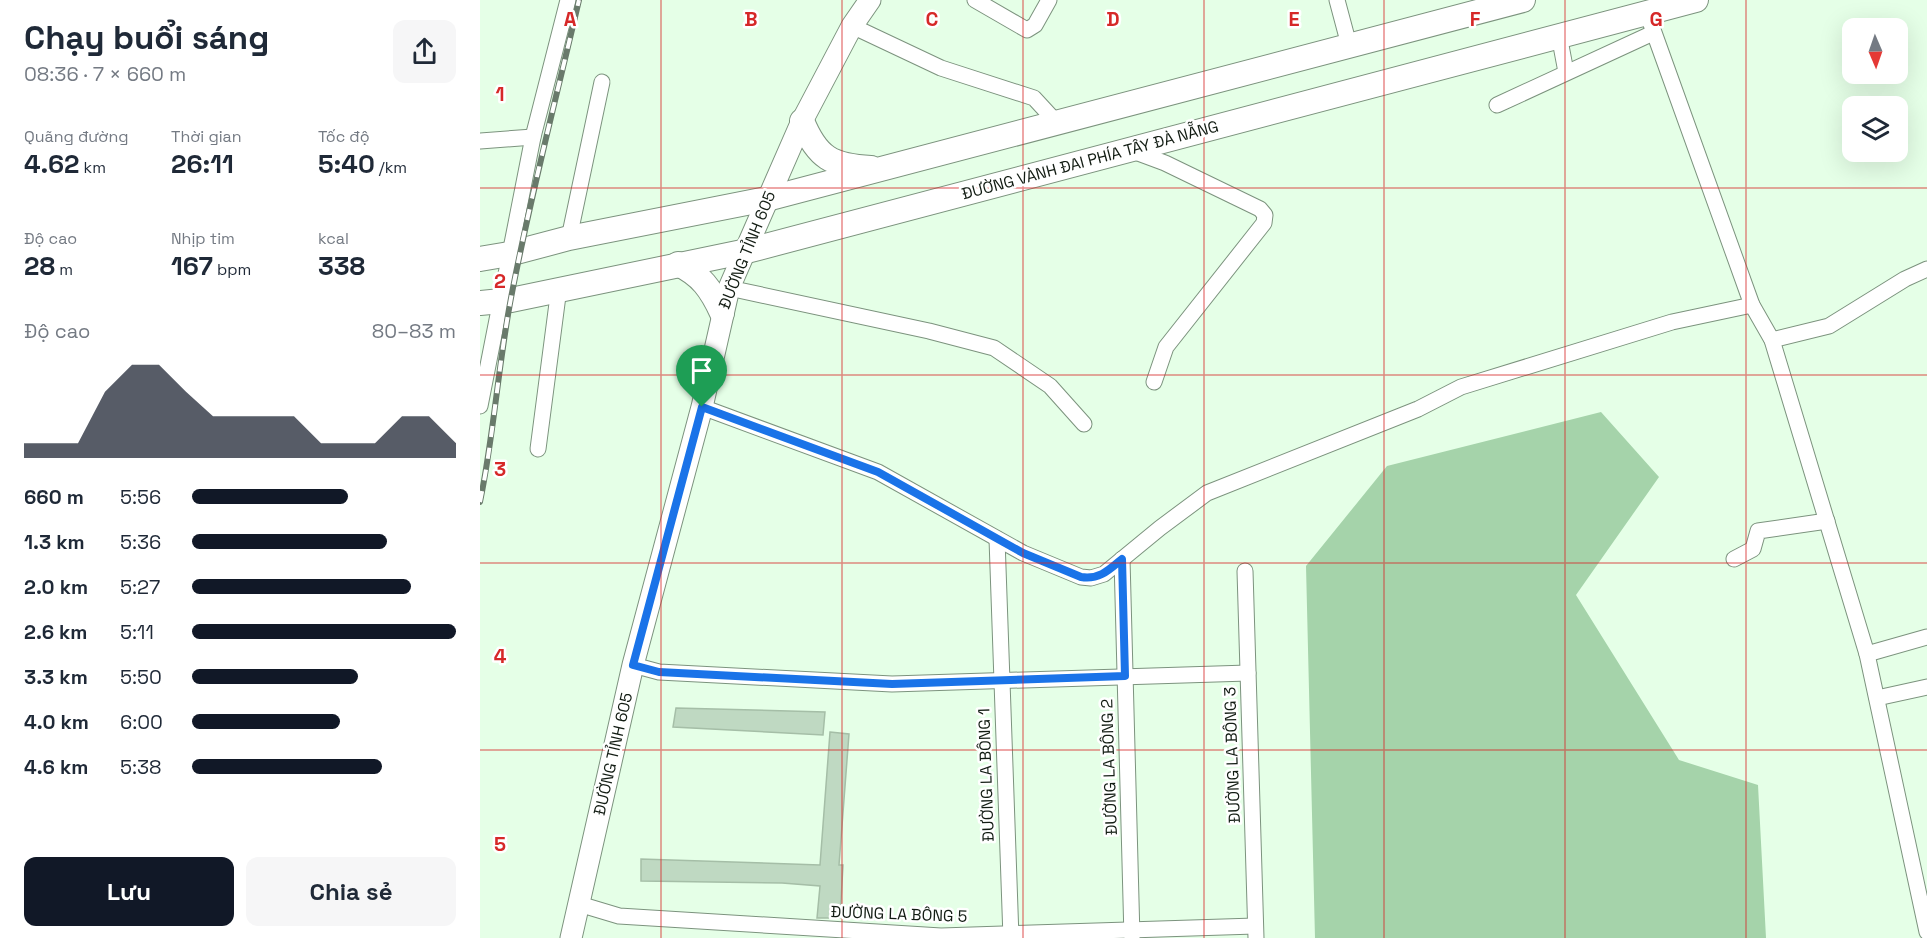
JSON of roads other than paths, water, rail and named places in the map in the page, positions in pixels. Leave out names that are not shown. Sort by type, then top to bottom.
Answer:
[{"type":"main road","name":"ĐƯỜNG TỈNH 605","points":[[571,938],[633,665],[702,407],[729,288],[802,121],[852,26],[870,0]]},
{"type":"main road","points":[[480,259],[569,238],[767,199],[1523,0]]},
{"type":"main road","name":"ĐƯỜNG VÀNH ĐAI PHÍA TÂY ĐÀ NẴNG","points":[[490,301],[511,300],[559,288],[747,251],[958,197],[1127,149],[1559,35],[1647,15],[1696,0]]},
{"type":"main road","points":[[802,121],[818,152],[829,159],[845,166],[885,169]]},
{"type":"main road","points":[[678,264],[695,272],[704,282],[722,313]]},
{"type":"street","points":[[480,406],[490,301],[509,254],[533,137],[568,0]]},
{"type":"street","points":[[975,0],[1027,30],[1035,25],[1049,0]]},
{"type":"street","points":[[1337,0],[1349,45]]},
{"type":"street","points":[[1497,105],[1566,72],[1647,15],[1752,305],[1772,340],[1867,654],[1923,891],[1927,932]]},
{"type":"street","points":[[852,26],[941,68],[1034,98],[1058,124]]},
{"type":"street","points":[[1559,35],[1566,72]]},
{"type":"street","points":[[569,238],[602,82]]},
{"type":"street","points":[[480,141],[533,137]]},
{"type":"street","points":[[1127,149],[1229,194],[1260,209],[1265,215],[1264,223],[1166,347],[1154,382]]},
{"type":"street","points":[[1772,340],[1829,326],[1905,279],[1927,269]]},
{"type":"street","points":[[538,449],[559,288]]},
{"type":"street","points":[[729,288],[929,331],[994,348],[1050,386],[1083,424]]},
{"type":"street","points":[[702,407],[878,472],[1023,553],[1086,578],[1104,574],[1207,493],[1419,409],[1461,387],[1672,322],[1752,305]]},
{"type":"street","points":[[1734,559],[1753,549],[1758,531],[1827,521]]},
{"type":"street","name":"ĐƯỜNG LA BÔNG 1","points":[[997,539],[1011,936]]},
{"type":"street","name":"ĐƯỜNG LA BÔNG 2","points":[[1122,559],[1132,933]]},
{"type":"street","name":"ĐƯỜNG LA BÔNG 3","points":[[1245,572],[1256,932]]},
{"type":"street","points":[[1867,654],[1927,637]]},
{"type":"street","points":[[633,665],[659,672],[892,684],[1248,673]]},
{"type":"street","points":[[1877,698],[1927,687]]},
{"type":"street","name":"ĐƯỜNG LA BÔNG 5","points":[[579,904],[619,916],[941,936],[1256,932]]},
{"type":"railway","points":[[480,502],[518,261],[579,0]]}]
